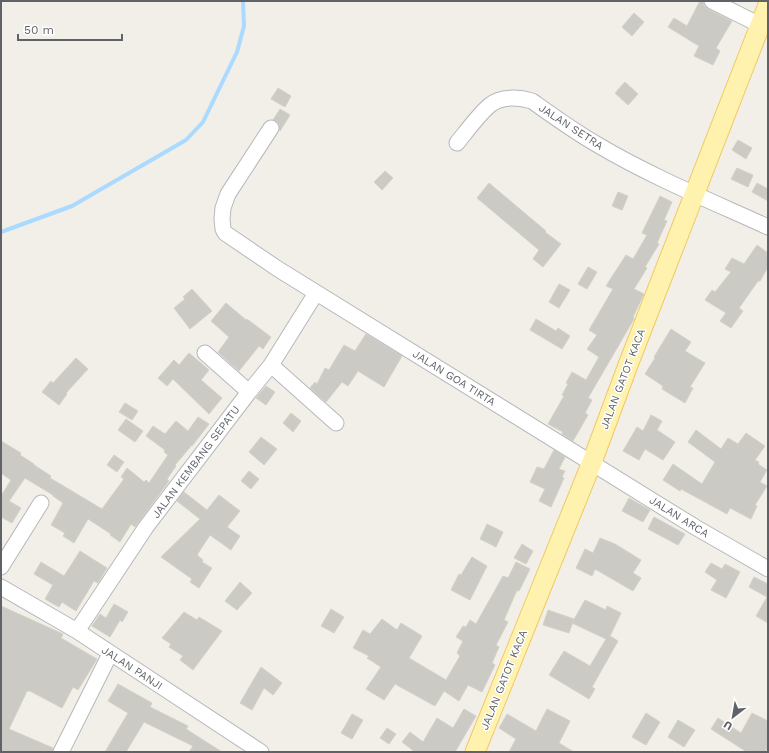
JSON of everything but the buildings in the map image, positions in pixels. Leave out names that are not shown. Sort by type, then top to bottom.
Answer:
[{"type":"main road","name":"JALAN GATOT KACA","points":[[475,752],[592,462],[628,365],[768,5]]},
{"type":"street","points":[[712,1],[760,25]]},
{"type":"street","name":"JALAN SETRA","points":[[457,143],[489,105],[499,100],[516,97],[523,98],[532,101],[597,145],[694,195],[768,227]]},
{"type":"street","name":"JALAN GOA TIRTA","points":[[270,128],[228,194],[223,208],[223,229],[225,233],[316,293],[592,462]]},
{"type":"street","name":"JALAN KEMBANG SEPATU","points":[[77,631],[146,527],[271,365],[316,293]]},
{"type":"street","points":[[204,353],[249,392]]},
{"type":"street","points":[[271,365],[336,423]]},
{"type":"street","name":"JALAN ARCA","points":[[592,462],[695,527],[768,570]]},
{"type":"street","points":[[1,567],[41,504]]},
{"type":"street","name":"JALAN PANJI","points":[[1,587],[77,631],[261,752]]},
{"type":"street","points":[[61,752],[110,654]]},
{"type":"waterway","points":[[1,232],[72,206],[186,140],[203,122],[237,52],[244,26],[243,1]]}]
